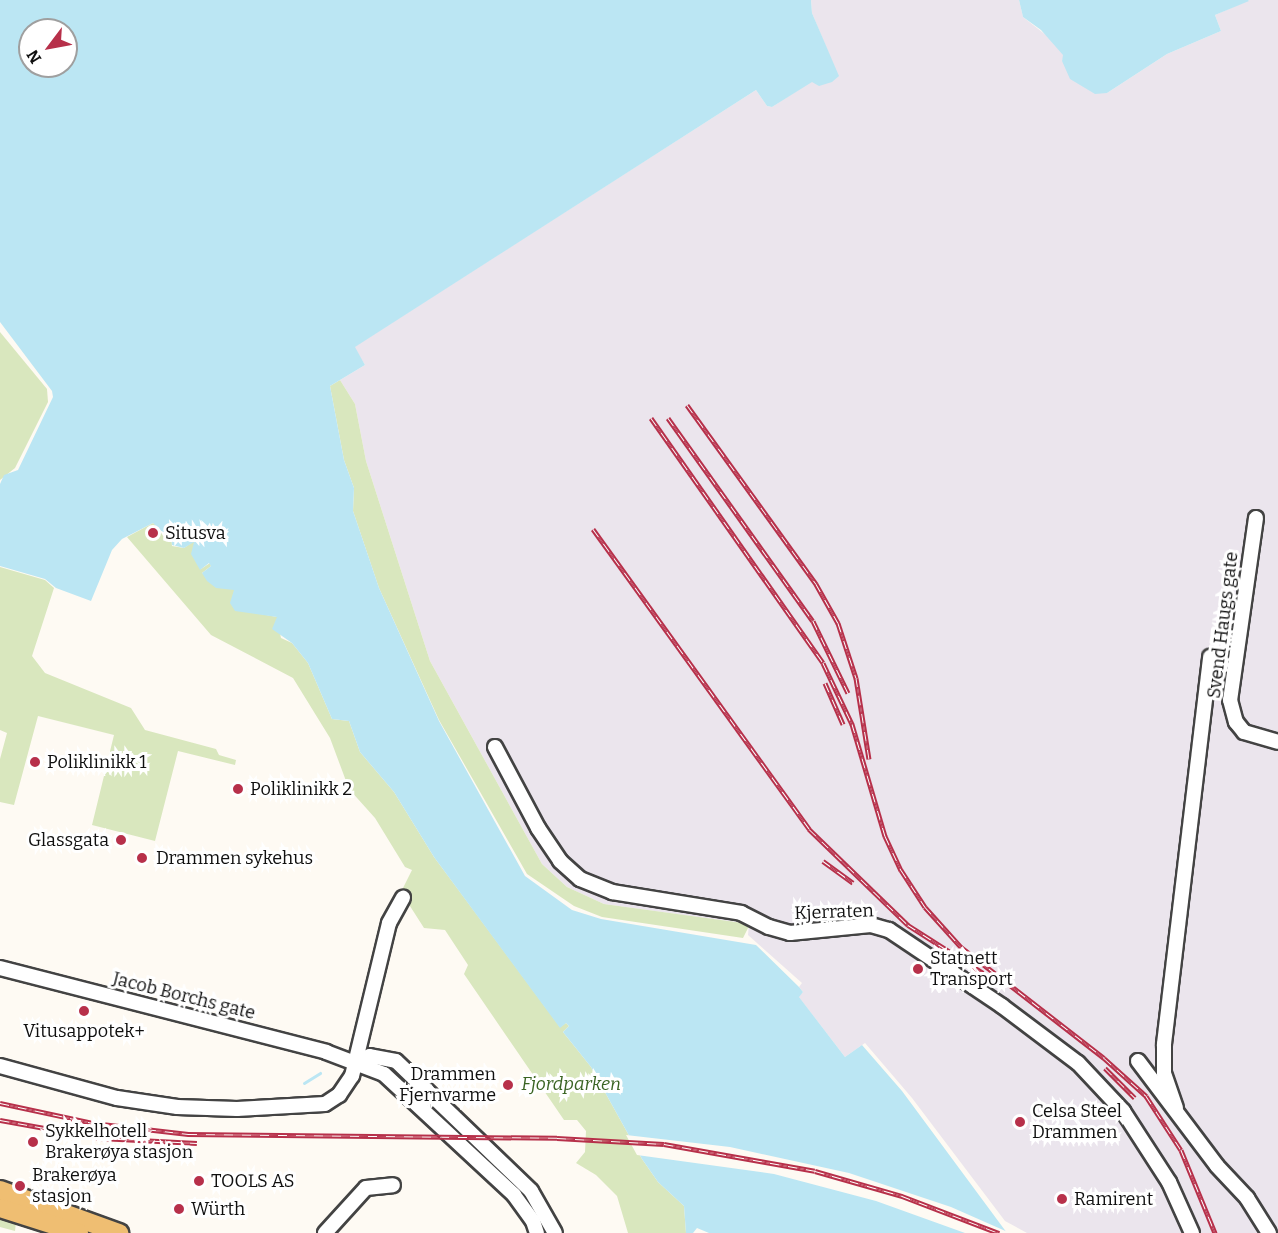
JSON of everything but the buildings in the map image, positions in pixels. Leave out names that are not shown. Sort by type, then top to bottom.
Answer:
[{"type":"main road","points":[[0,1190],[119,1233]]},
{"type":"main road","points":[[1,1207],[79,1233]]},
{"type":"street","name":"Svend Haugs gate","points":[[1256,518],[1230,700],[1236,722],[1244,732],[1278,742]]},
{"type":"street","points":[[1176,1108],[1164,1074],[1164,1044],[1210,657]]},
{"type":"street","name":"Kjerraten","points":[[495,747],[538,828],[560,861],[580,879],[612,892],[741,913],[769,927],[790,933],[871,925],[889,930],[1036,1029],[1099,1084],[1140,1132],[1169,1182],[1192,1233]]},
{"type":"street","points":[[0,1066],[117,1098],[237,1109],[325,1104],[349,1084],[358,1062],[386,933],[403,898]]},
{"type":"street","name":"Jacob Borchs gate","points":[[0,968],[358,1062],[394,1081],[447,1129],[514,1196],[533,1221],[537,1233]]},
{"type":"street","name":"Jacob Borchs gate","points":[[358,1062],[370,1056],[396,1061],[531,1191],[555,1233]]},
{"type":"street","points":[[1138,1061],[1263,1219],[1269,1233]]},
{"type":"street","points":[[329,1231],[366,1188],[393,1185]]},
{"type":"shaded area","points":[[811,0],[1019,0],[1023,17],[1056,43],[1064,55],[1062,61],[1107,93],[1167,54],[1221,31],[1215,15],[1249,0],[1278,0],[1278,1233],[1027,1233],[1005,1221],[912,1098],[865,1043],[845,1057],[798,996],[803,992],[799,987],[802,983],[748,935],[749,924],[604,904],[567,887],[542,864],[430,661],[366,461],[355,404],[340,380],[365,365],[354,347],[756,90],[767,106],[772,107],[812,81],[838,76],[812,13]]},
{"type":"green space","points":[[0,332],[47,389],[48,402],[15,468],[0,480]]},
{"type":"green space","points":[[340,380],[355,404],[366,461],[430,661],[542,864],[567,887],[604,904],[750,924],[743,938],[602,917],[574,906],[527,874],[439,720],[379,588],[353,511],[354,488],[344,460],[330,386]]},
{"type":"green space","name":"Fjordparken","points":[[153,523],[171,535],[172,546],[184,548],[194,541],[201,569],[210,563],[211,566],[202,573],[232,587],[261,614],[277,617],[281,638],[292,643],[308,663],[332,719],[349,721],[360,752],[394,792],[434,857],[560,1027],[566,1023],[569,1026],[563,1032],[591,1067],[642,1159],[658,1182],[684,1206],[686,1233],[628,1233],[617,1196],[596,1175],[576,1163],[585,1152],[586,1131],[577,1120],[564,1120],[464,974],[468,965],[445,930],[424,928],[401,892],[412,870],[405,867],[375,818],[349,789],[330,738],[293,678],[211,635],[127,537]]},
{"type":"green space","points":[[0,567],[45,580],[54,588],[32,656],[45,673],[131,708],[145,730],[216,749],[219,755],[236,760],[235,765],[178,751],[155,841],[92,825],[114,735],[38,716],[14,805],[0,802],[0,759],[7,733],[0,730]]},
{"type":"green space","points":[[0,1216],[16,1222],[15,1231],[0,1227]]},
{"type":"water","points":[[0,0],[811,0],[812,13],[839,76],[832,82],[819,86],[812,82],[772,107],[767,106],[756,90],[355,347],[365,365],[330,386],[344,460],[354,488],[353,511],[379,588],[439,721],[525,876],[572,910],[601,919],[756,945],[803,992],[799,997],[845,1057],[862,1045],[902,1091],[1007,1233],[709,1233],[697,1228],[693,1233],[686,1233],[684,1206],[658,1182],[642,1159],[591,1067],[563,1032],[569,1026],[566,1023],[560,1028],[434,857],[394,792],[360,752],[349,721],[332,719],[308,663],[292,643],[272,629],[277,617],[235,611],[230,603],[234,590],[216,588],[207,581],[202,573],[211,566],[209,563],[200,570],[191,554],[194,542],[184,548],[172,545],[171,536],[164,534],[153,523],[122,539],[112,550],[91,601],[56,588],[45,579],[0,566],[0,484],[4,475],[18,470],[53,397],[52,391],[0,322]]},
{"type":"water","points":[[1019,0],[1249,1],[1215,15],[1221,31],[1167,54],[1107,93],[1095,94],[1070,79],[1062,61],[1063,55],[1041,30],[1023,17]]},
{"type":"pier","points":[[626,1135],[730,1147],[849,1173],[951,1207],[1010,1233],[965,1233],[876,1201],[774,1174],[637,1155]]},
{"type":"waterway","points":[[304,1083],[320,1073]]},
{"type":"railway","points":[[687,405],[816,584],[838,623],[856,678],[869,759]]},
{"type":"railway","points":[[651,418],[823,663],[852,724],[885,836],[901,870],[925,907],[961,947],[1104,1058],[1146,1096],[1181,1150],[1215,1233]]},
{"type":"railway","points":[[668,418],[813,621],[848,693]]},
{"type":"railway","points":[[593,529],[809,829],[908,925],[983,973]]},
{"type":"railway","points":[[825,683],[843,724]]},
{"type":"railway","points":[[823,861],[853,883]]},
{"type":"railway","points":[[1105,1068],[1135,1098]]},
{"type":"railway","points":[[0,1103],[93,1123],[188,1134],[557,1138],[664,1144],[815,1171],[902,1196],[999,1233]]},
{"type":"railway","points":[[0,1120],[100,1138],[197,1143]]},
{"type":"place","name":"Situsva","points":[[153,533]]},
{"type":"place","name":"Poliklinikk 1","points":[[35,762]]},
{"type":"place","name":"Poliklinikk 2","points":[[238,789]]},
{"type":"place","name":"Glassgata","points":[[121,840]]},
{"type":"place","name":"Drammen sykehus","points":[[142,858]]},
{"type":"place","name":"Statnett Transport","points":[[918,969]]},
{"type":"place","name":"Vitusappotek+","points":[[84,1011]]},
{"type":"place","name":"Drammen Fjernvarme","points":[[508,1085]]},
{"type":"place","name":"Celsa Steel Drammen","points":[[1020,1122]]},
{"type":"place","name":"Sykkelhotell Brakerøya stasjon","points":[[33,1142]]},
{"type":"place","name":"TOOLS AS","points":[[199,1181]]},
{"type":"place","name":"Brakerøya stasjon","points":[[20,1186]]},
{"type":"place","name":"Ramirent","points":[[1062,1199]]},
{"type":"place","name":"Würth","points":[[179,1209]]}]
